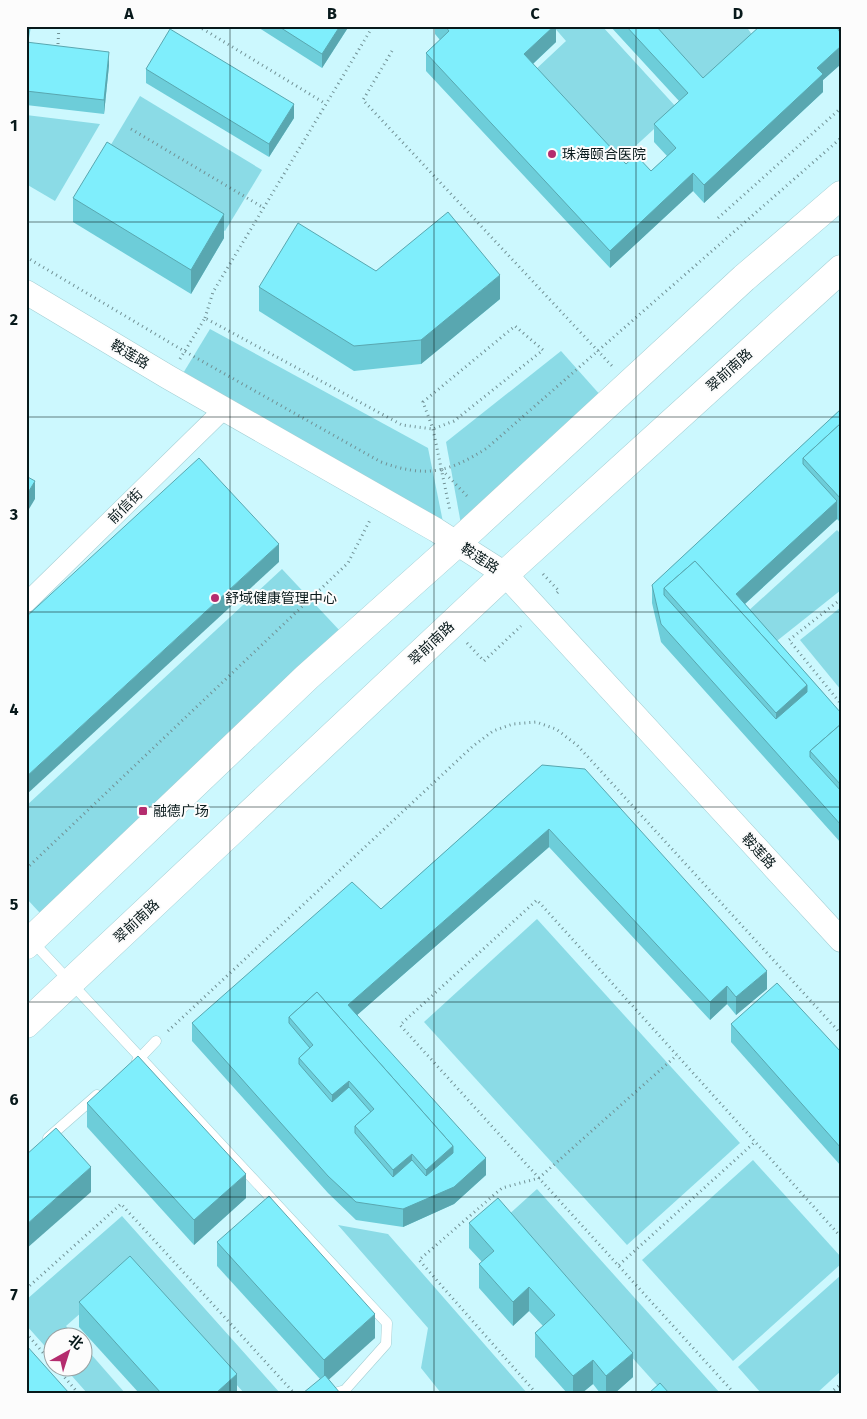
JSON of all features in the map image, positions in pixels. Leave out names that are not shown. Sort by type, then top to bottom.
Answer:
[{"type":"main road","points":[[28,940],[307,677],[454,530],[629,383],[744,278],[841,195]]},
{"type":"main road","name":"翠前南路","points":[[26,1024],[505,574],[841,269]]},
{"type":"street","name":"鞍莲路","points":[[26,292],[168,377],[381,499],[454,530],[505,574],[841,940]]},
{"type":"street","name":"前信街","points":[[26,604],[224,409]]},
{"type":"lane","points":[[28,940],[141,1057],[387,1323],[386,1344],[345,1390],[335,1393]]},
{"type":"lane","points":[[126,1070],[156,1042]]},
{"type":"lane","points":[[40,1144],[105,1088]]},
{"type":"path","points":[[58,44],[59,26]]},
{"type":"path","points":[[198,26],[326,104]]},
{"type":"path","points":[[168,377],[205,318],[213,292],[373,26]]},
{"type":"path","points":[[392,51],[362,100],[629,383]]},
{"type":"path","points":[[718,218],[841,108]]},
{"type":"path","points":[[131,129],[264,208]]},
{"type":"path","points":[[26,257],[184,350],[381,462],[402,470],[423,472],[442,469],[465,461],[487,448],[841,138]]},
{"type":"path","points":[[205,318],[402,425],[433,430],[454,421],[543,350],[516,326],[423,402],[433,430],[454,530]]},
{"type":"path","points":[[26,869],[348,563],[381,499]]},
{"type":"path","points":[[841,599],[789,640],[841,704]]},
{"type":"path","points":[[156,1042],[474,746],[493,731],[513,724],[536,722],[556,729],[577,745],[841,1034]]},
{"type":"path","points":[[734,1393],[400,1025],[537,900],[841,1237]]},
{"type":"path","points":[[536,1393],[419,1260],[502,1188],[539,1178],[677,1055]]},
{"type":"path","points":[[619,1265],[755,1142]]},
{"type":"path","points":[[26,1288],[121,1204],[294,1393]]},
{"type":"path","points":[[26,1333],[42,1351]]},
{"type":"path","points":[[64,1376],[78,1393]]},
{"type":"path","points":[[830,1393],[841,1384]]},
{"type":"shaded area","points":[[553,26],[602,26],[677,108],[618,162],[534,71],[566,41]]},
{"type":"shaded area","points":[[648,26],[746,26],[755,39],[703,87]]},
{"type":"shaded area","points":[[140,96],[262,170],[225,231],[103,158]]},
{"type":"shaded area","points":[[26,115],[100,124],[55,201],[26,184]]},
{"type":"shaded area","points":[[210,329],[428,448],[444,527],[182,375]]},
{"type":"shaded area","points":[[561,351],[602,397],[461,524],[446,442]]},
{"type":"shaded area","points":[[837,530],[841,534],[841,590],[773,644],[746,613]]},
{"type":"shaded area","points":[[282,569],[341,632],[40,913],[26,898],[26,806]]},
{"type":"shaded area","points":[[841,607],[841,690],[800,640]]},
{"type":"shaded area","points":[[537,919],[740,1143],[627,1245],[424,1022]]},
{"type":"shaded area","points":[[753,1160],[841,1257],[841,1264],[733,1361],[642,1260]]},
{"type":"shaded area","points":[[537,1189],[720,1393],[664,1393],[506,1217]]},
{"type":"shaded area","points":[[122,1216],[280,1393],[244,1393],[132,1268],[66,1326],[42,1326],[42,1343],[26,1325],[26,1300]]},
{"type":"shaded area","points":[[338,1225],[388,1234],[527,1393],[441,1393],[421,1368],[428,1328]]},
{"type":"shaded area","points":[[841,1275],[841,1371],[817,1393],[761,1393],[738,1367]]},
{"type":"shaded area","points":[[92,1355],[125,1393],[87,1393],[72,1376],[92,1376]]},
{"type":"building","points":[[278,26],[340,26],[322,54]]},
{"type":"building","name":"珠海颐合医院","points":[[445,26],[554,26],[524,54],[626,164],[636,155],[651,171],[676,148],[654,124],[688,93],[626,26],[656,26],[703,78],[760,26],[836,26],[841,34],[841,46],[817,68],[823,74],[704,185],[693,173],[610,251],[426,53],[449,31]]},
{"type":"building","points":[[170,29],[294,104],[269,144],[146,69]]},
{"type":"building","points":[[26,42],[109,52],[104,100],[26,91]]},
{"type":"building","points":[[107,142],[224,214],[191,270],[73,198]]},
{"type":"building","points":[[448,212],[500,275],[421,340],[354,346],[259,287],[298,223],[376,271]]},
{"type":"building","points":[[841,409],[841,425],[803,458],[803,464],[837,501],[736,594],[841,713],[841,724],[810,751],[810,757],[841,791],[841,825],[661,624],[652,585]],"holes":[[[695,561],[807,685],[807,692],[776,719],[664,595],[664,588]]]},
{"type":"building","points":[[841,425],[841,499],[803,458]]},
{"type":"building","points":[[199,458],[279,544],[26,777],[26,617]]},
{"type":"building","points":[[26,476],[35,481],[26,496]]},
{"type":"building","points":[[695,561],[807,685],[776,713],[664,588]]},
{"type":"building","points":[[841,724],[841,785],[810,751]]},
{"type":"building","points":[[542,765],[585,769],[767,971],[736,997],[727,986],[710,1002],[549,829],[348,1005],[486,1158],[454,1187],[403,1209],[356,1202],[328,1176],[192,1023],[352,882],[381,909]],"holes":[[[317,992],[453,1146],[453,1153],[426,1176],[412,1160],[393,1177],[355,1133],[355,1126],[371,1112],[349,1087],[332,1102],[299,1064],[299,1058],[310,1048],[289,1023],[289,1017]]]},
{"type":"building","points":[[777,983],[841,1052],[841,1148],[731,1024]]},
{"type":"building","points":[[317,992],[453,1146],[426,1170],[412,1154],[393,1170],[355,1126],[374,1109],[349,1081],[332,1095],[299,1058],[313,1045],[289,1017]]},
{"type":"building","points":[[138,1056],[246,1174],[194,1220],[87,1103]]},
{"type":"building","points":[[56,1128],[91,1167],[26,1225],[26,1155]]},
{"type":"building","points":[[269,1196],[375,1314],[324,1360],[217,1242]]},
{"type":"building","points":[[498,1198],[633,1353],[606,1376],[593,1360],[573,1376],[535,1333],[555,1315],[529,1287],[513,1302],[479,1264],[494,1251],[469,1223]]},
{"type":"building","points":[[130,1256],[237,1374],[216,1393],[161,1393],[79,1302]]},
{"type":"building","points":[[26,1345],[42,1363],[42,1376],[54,1376],[69,1393],[26,1393]]},
{"type":"building","points":[[325,1375],[340,1393],[303,1393]]},
{"type":"building","points":[[660,1383],[669,1393],[649,1393]]},
{"type":"place","name":"珠海颐合医院","points":[[552,154]]},
{"type":"place","name":"舒域健康管理中心","points":[[215,598]]},
{"type":"place","name":"融德广场","points":[[143,811]]}]
